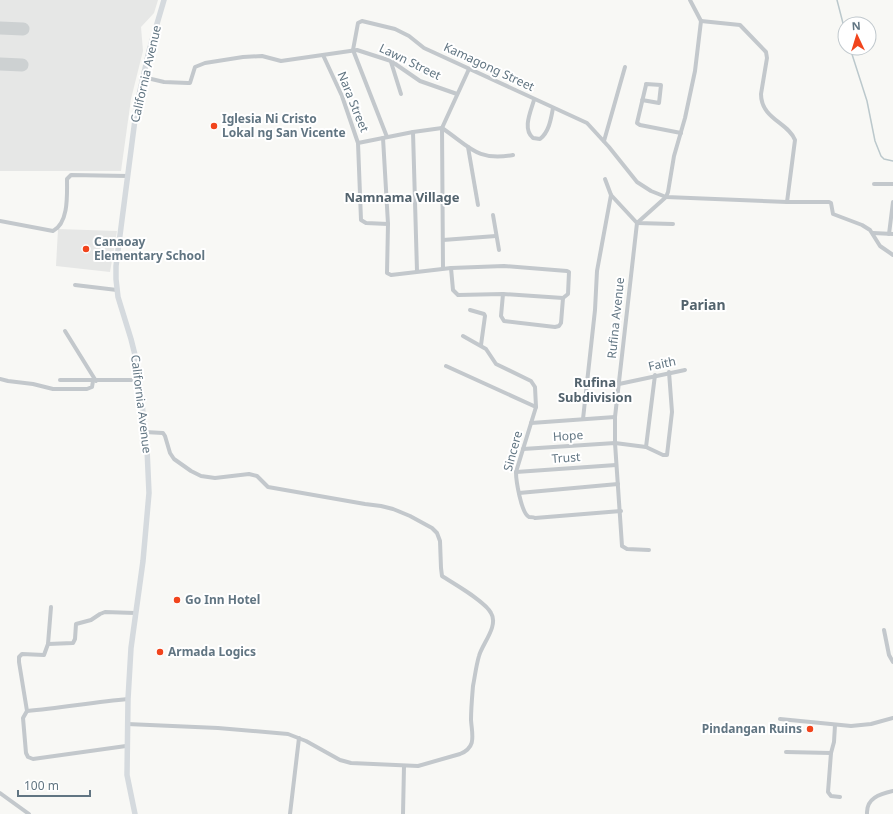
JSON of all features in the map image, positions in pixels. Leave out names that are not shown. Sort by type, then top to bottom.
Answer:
[{"type":"street","name":"California Avenue","points":[[135,814],[127,775],[126,746],[128,699],[131,648],[143,561],[149,493],[145,432],[139,380],[135,353],[117,290],[116,256],[137,104],[149,51],[164,0]]},
{"type":"street","points":[[637,222],[666,197],[668,192],[674,156],[685,118],[694,71],[701,21],[690,0]]},
{"type":"street","name":"Kamagong Street","points":[[353,50],[358,23],[362,21],[395,29],[409,36],[424,48],[534,100],[587,123],[604,141],[637,182],[650,191],[666,197],[787,202],[829,202],[831,203],[833,214],[862,225],[873,233]]},
{"type":"street","points":[[701,21],[740,25],[766,52],[767,58],[761,91],[761,100],[769,114],[792,134],[795,140],[787,202]]},
{"type":"street","points":[[143,77],[164,82],[190,82],[195,67],[205,63],[253,56],[262,56],[281,61],[353,50],[385,138],[388,224],[387,274],[391,275],[443,268],[504,266],[567,271],[570,274],[568,294],[563,298],[503,294],[458,295],[455,294],[453,290],[450,268]]},
{"type":"street","name":"Lawn Street","points":[[353,50],[362,51],[390,61],[420,81],[457,94]]},
{"type":"street","name":"Nara Street","points":[[323,55],[342,96],[358,143],[362,220],[366,223],[388,224]]},
{"type":"street","points":[[390,61],[401,94]]},
{"type":"street","points":[[604,141],[625,67]]},
{"type":"street","points":[[443,268],[442,128],[469,69]]},
{"type":"street","points":[[642,100],[659,103],[661,85],[647,84],[642,100],[637,123],[681,133]]},
{"type":"street","points":[[534,100],[528,125],[530,134],[533,138],[540,139],[546,132],[553,108]]},
{"type":"street","points":[[358,143],[412,132],[442,128],[468,147],[487,156],[501,157],[513,154]]},
{"type":"street","points":[[412,132],[417,272]]},
{"type":"street","points":[[468,147],[478,205]]},
{"type":"street","points":[[0,221],[53,231],[60,225],[66,210],[68,176],[128,176]]},
{"type":"street","points":[[605,179],[611,195],[637,222],[673,224]]},
{"type":"street","points":[[874,184],[893,184]]},
{"type":"street","points":[[583,419],[595,310],[597,270],[611,195]]},
{"type":"street","points":[[873,233],[891,234],[893,202]]},
{"type":"street","points":[[493,215],[499,250]]},
{"type":"street","name":"Rufina Avenue","points":[[637,222],[615,417],[615,443],[622,546],[627,549],[649,550]]},
{"type":"street","points":[[873,233],[880,246],[893,255]]},
{"type":"street","points":[[443,240],[496,236]]},
{"type":"street","points":[[76,284],[117,290]]},
{"type":"street","points":[[503,294],[502,316],[504,321],[555,327],[559,326],[561,322],[563,298]]},
{"type":"street","points":[[470,310],[484,314],[485,316],[481,345]]},
{"type":"street","points":[[0,379],[33,384],[53,389],[86,389],[92,387],[94,381],[65,332]]},
{"type":"street","name":"Sincere","points":[[463,336],[486,349],[496,364],[533,383],[536,387],[536,407],[516,472],[516,478],[524,511],[530,517],[620,511]]},
{"type":"street","points":[[446,366],[536,407]]},
{"type":"street","name":"Faith","points":[[619,384],[669,372],[685,370]]},
{"type":"street","name":"Hope","points":[[523,449],[615,443],[646,447],[663,455],[667,455],[672,412],[669,372]]},
{"type":"street","points":[[646,447],[655,375]]},
{"type":"street","points":[[60,380],[139,380]]},
{"type":"street","points":[[531,423],[615,417]]},
{"type":"street","points":[[127,724],[218,728],[277,733],[298,738],[346,762],[418,766],[460,754],[465,752],[471,745],[473,736],[471,720],[472,698],[479,655],[492,626],[492,613],[472,596],[442,576],[440,541],[437,533],[432,528],[394,509],[268,487],[257,476],[249,474],[215,478],[200,476],[191,472],[174,459],[170,453],[163,433],[145,432]]},
{"type":"street","name":"Trust","points":[[516,472],[616,465]]},
{"type":"street","points":[[520,493],[618,484]]},
{"type":"street","points":[[52,607],[48,644],[44,655],[22,654],[19,657],[18,662],[27,711],[23,718],[26,753],[30,758],[126,746]]},
{"type":"street","points":[[48,644],[72,643],[75,639],[76,624],[91,620],[105,612],[135,613]]},
{"type":"street","points":[[884,630],[889,655],[893,662]]},
{"type":"street","points":[[27,711],[55,709],[80,704],[128,699]]},
{"type":"street","points":[[780,719],[851,726],[893,718]]},
{"type":"street","points":[[835,725],[828,792],[831,796],[840,797]]},
{"type":"street","points":[[290,814],[298,738]]},
{"type":"street","points":[[786,752],[831,753]]},
{"type":"street","points":[[403,814],[404,766]]},
{"type":"street","points":[[867,814],[867,809],[872,799],[878,794],[893,791]]},
{"type":"street","points":[[0,794],[29,814]]},
{"type":"shaded area","points":[[0,0],[158,0],[154,13],[141,27],[143,51],[131,99],[121,171],[0,171]]},
{"type":"shaded area","name":"Canaoay Elementary School","points":[[58,229],[117,231],[110,272],[56,266]]},
{"type":"waterway","points":[[837,0],[841,16]]},
{"type":"waterway","points":[[853,56],[867,101],[875,141],[881,156],[884,159],[893,161]]},
{"type":"taxiway","points":[[0,28],[23,29]]},
{"type":"taxiway","points":[[0,64],[22,65]]},
{"type":"place","name":"Iglesia Ni Cristo Lokal ng San Vicente","points":[[214,126]]},
{"type":"place","name":"Canaoay Elementary School","points":[[86,249]]},
{"type":"place","name":"Go Inn Hotel","points":[[177,600]]},
{"type":"place","name":"Armada Logics","points":[[160,652]]},
{"type":"place","name":"Pindangan Ruins","points":[[810,729]]},
{"type":"district","name":"Namnama Village","points":[[402,197]]},
{"type":"district","name":"Parian","points":[[703,305]]},
{"type":"district","name":"Rufina Subdivision","points":[[595,390]]}]
